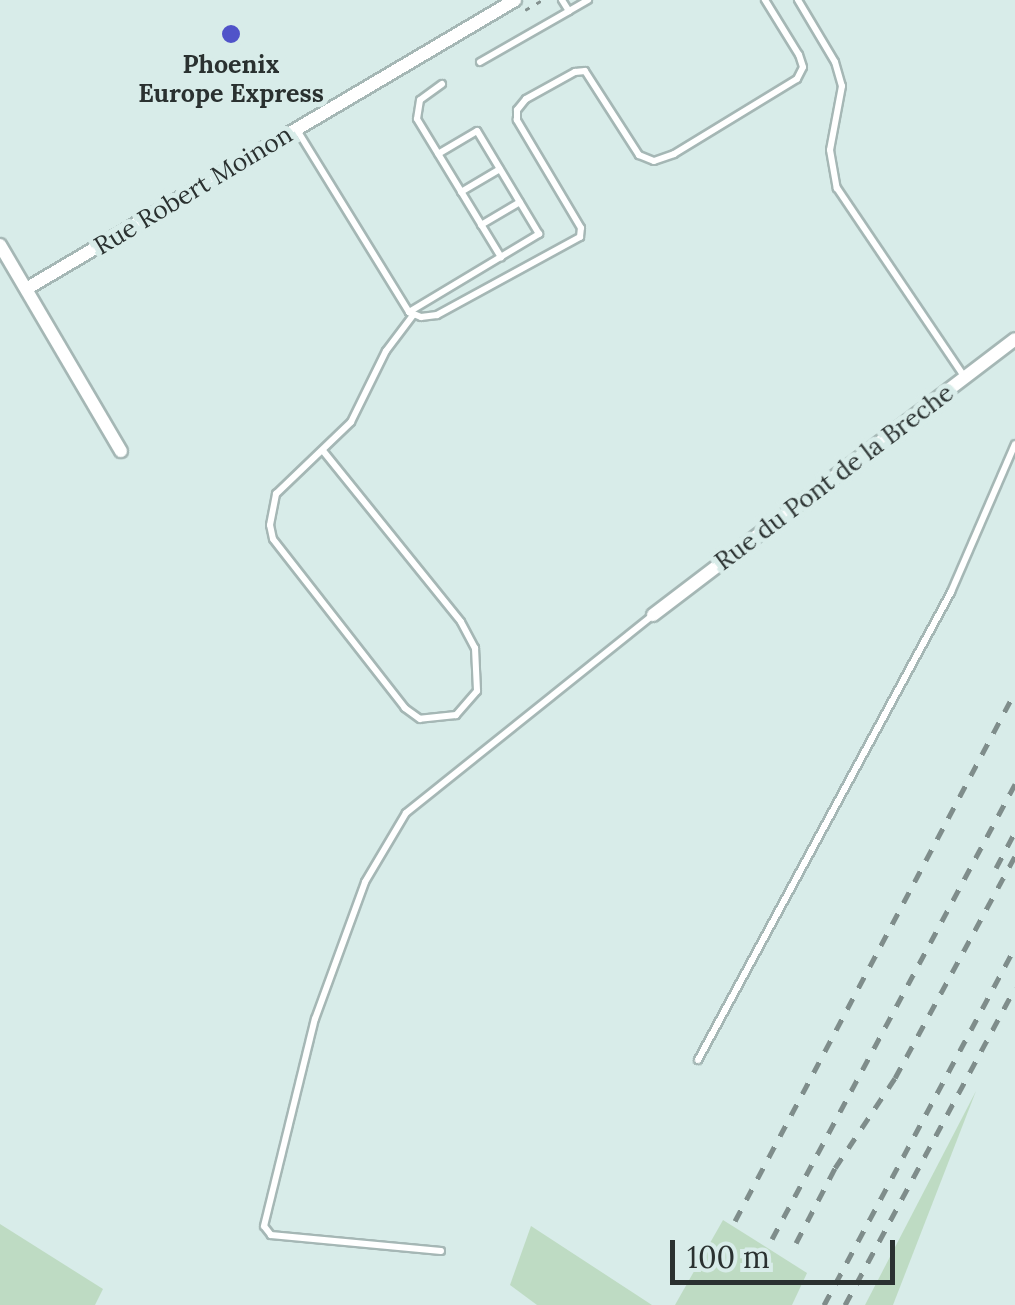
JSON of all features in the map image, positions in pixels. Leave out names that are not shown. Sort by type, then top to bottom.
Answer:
[{"type":"street","name":"Rue Robert Moinon","points":[[26,288],[515,0]]},
{"type":"street","points":[[0,244],[121,451]]},
{"type":"street","name":"Rue du Pont de la Breche","points":[[653,616],[1015,339]]},
{"type":"lane","points":[[562,0],[568,12]]},
{"type":"lane","points":[[480,62],[588,0]]},
{"type":"lane","points":[[411,313],[437,315],[463,304],[580,237],[582,228],[518,120],[517,110],[526,99],[575,72],[585,71],[638,154],[654,162],[674,154],[798,78],[804,67],[800,54],[765,0]]},
{"type":"lane","points":[[798,0],[835,62],[842,86],[830,150],[837,188],[964,378]]},
{"type":"lane","points":[[442,84],[425,94],[417,108],[417,119],[500,257]]},
{"type":"lane","points":[[296,129],[411,313]]},
{"type":"lane","points":[[324,452],[460,622],[474,648],[477,691],[456,715],[420,719],[404,708],[273,539],[270,525],[276,494],[351,422],[386,350],[411,313],[539,234],[477,131],[438,154]]},
{"type":"lane","points":[[461,192],[500,169]]},
{"type":"lane","points":[[482,226],[520,202]]},
{"type":"lane","points":[[698,1060],[952,592],[1015,444]]},
{"type":"lane","points":[[440,1251],[270,1234],[264,1226],[314,1019],[365,882],[406,813],[653,616]]},
{"type":"green space","points":[[976,1091],[893,1305],[865,1305]]},
{"type":"green space","points":[[723,1220],[807,1273],[792,1305],[675,1305]]},
{"type":"green space","points":[[0,1224],[103,1289],[95,1305],[0,1305]]},
{"type":"green space","points":[[531,1226],[652,1305],[537,1305],[510,1285]]},
{"type":"railway","points":[[735,1221],[1015,692]]},
{"type":"railway","points":[[772,1239],[1015,784]]},
{"type":"railway","points":[[996,868],[1015,832]]},
{"type":"railway","points":[[796,1243],[835,1168],[895,1078],[1015,856]]},
{"type":"railway","points":[[824,1305],[1015,947]]},
{"type":"railway","points":[[845,1305],[1015,988]]},
{"type":"place","name":"Phoenix Europe Express","points":[[231,34]]}]
